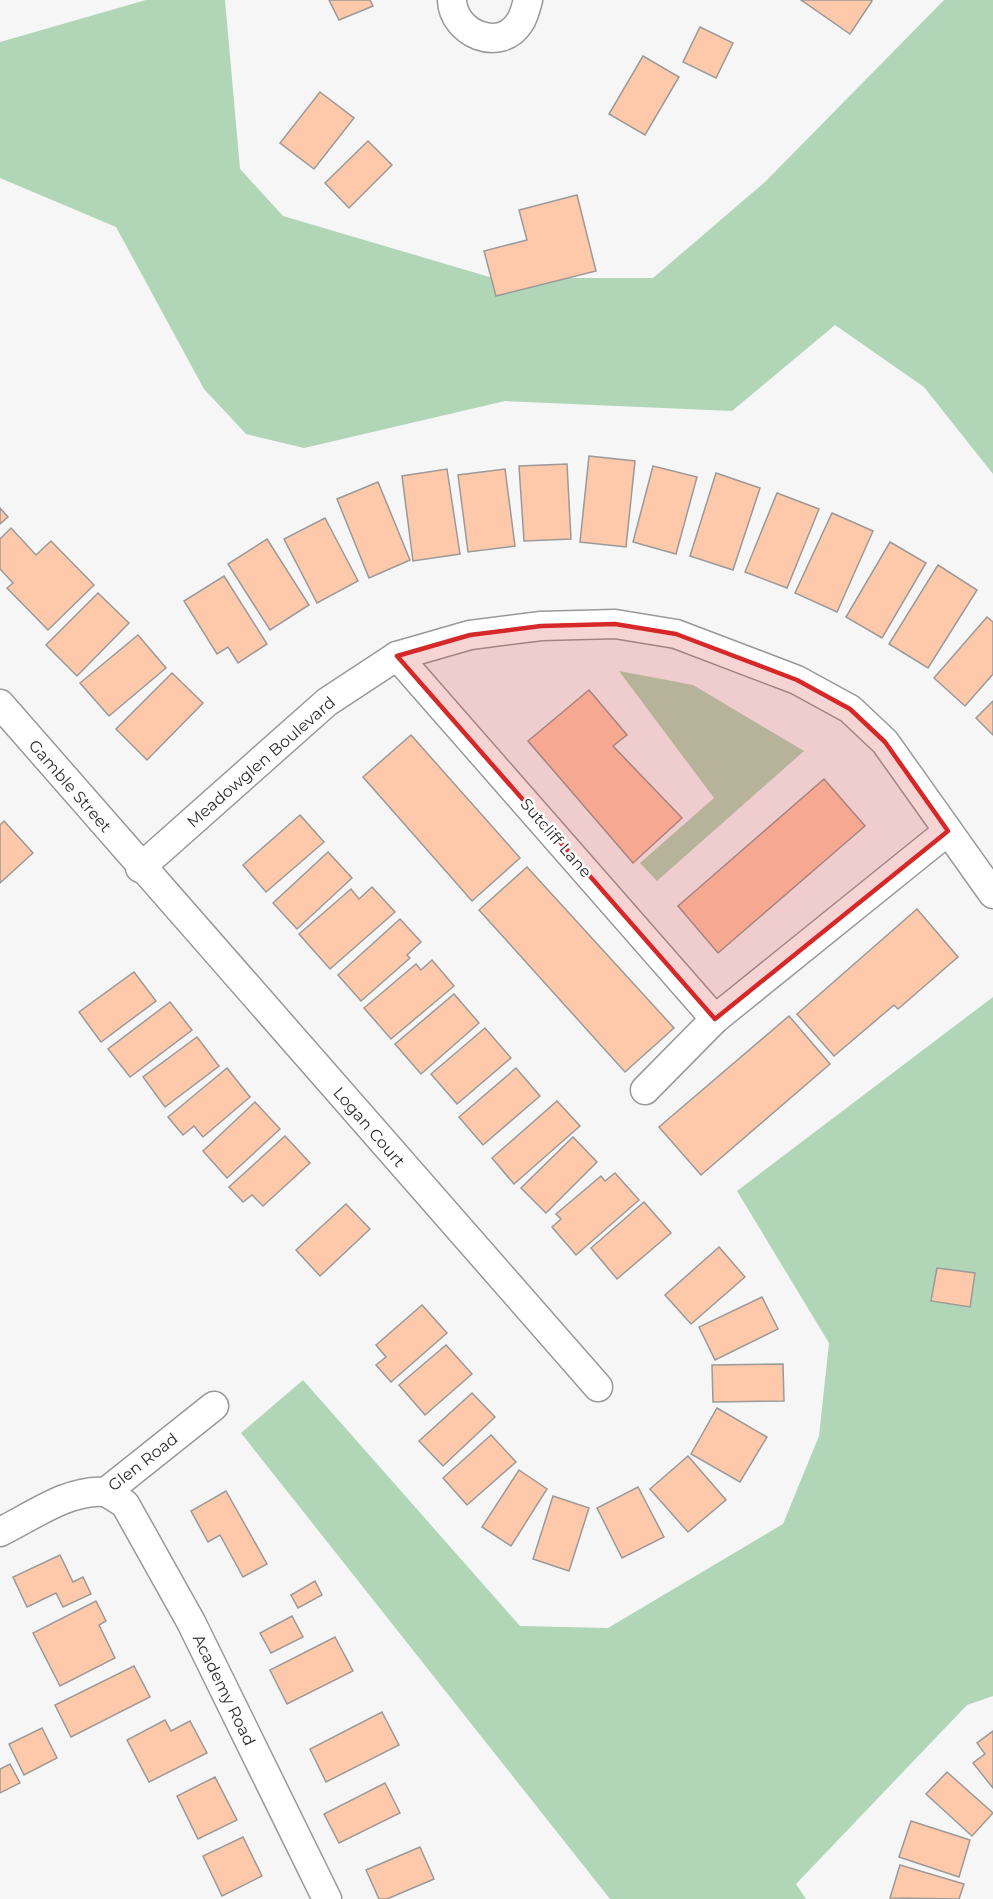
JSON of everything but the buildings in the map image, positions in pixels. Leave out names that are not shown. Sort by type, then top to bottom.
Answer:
[{"type":"street","points":[[452,0],[452,8],[460,25],[488,39],[504,36],[520,23],[528,0]]},
{"type":"street","name":"Meadowglen Boulevard","points":[[140,868],[327,702],[397,656],[470,634],[541,626],[615,624],[676,634],[797,680],[850,709],[885,742],[993,894]]},
{"type":"street","name":"Sutcliff Lane","points":[[397,656],[715,1019]]},
{"type":"street","name":"Gamble Street","points":[[0,704],[140,868]]},
{"type":"street","points":[[645,1090],[715,1019],[948,831]]},
{"type":"street","name":"Logan Court","points":[[140,868],[598,1387]]},
{"type":"street","name":"Glen Road","points":[[0,1532],[81,1494],[91,1491],[106,1492],[214,1406]]},
{"type":"street","name":"Academy Road","points":[[106,1492],[125,1504],[191,1622],[327,1899]]},
{"type":"highlighted area","points":[[615,624],[676,634],[797,680],[850,709],[885,742],[948,831],[715,1019],[397,656],[470,635],[541,626]]},
{"type":"green space","points":[[146,0],[225,0],[240,169],[283,216],[493,278],[653,278],[765,182],[944,0],[993,0],[993,474],[924,387],[835,325],[732,411],[505,401],[304,448],[246,434],[204,389],[116,227],[0,178],[0,42]]},
{"type":"green space","points":[[619,671],[693,685],[804,751],[657,881],[640,863],[714,798]]},
{"type":"green space","points":[[993,997],[993,1696],[967,1705],[796,1884],[806,1899],[610,1899],[241,1433],[303,1380],[520,1626],[608,1628],[783,1524],[819,1436],[829,1343],[737,1191]]}]
